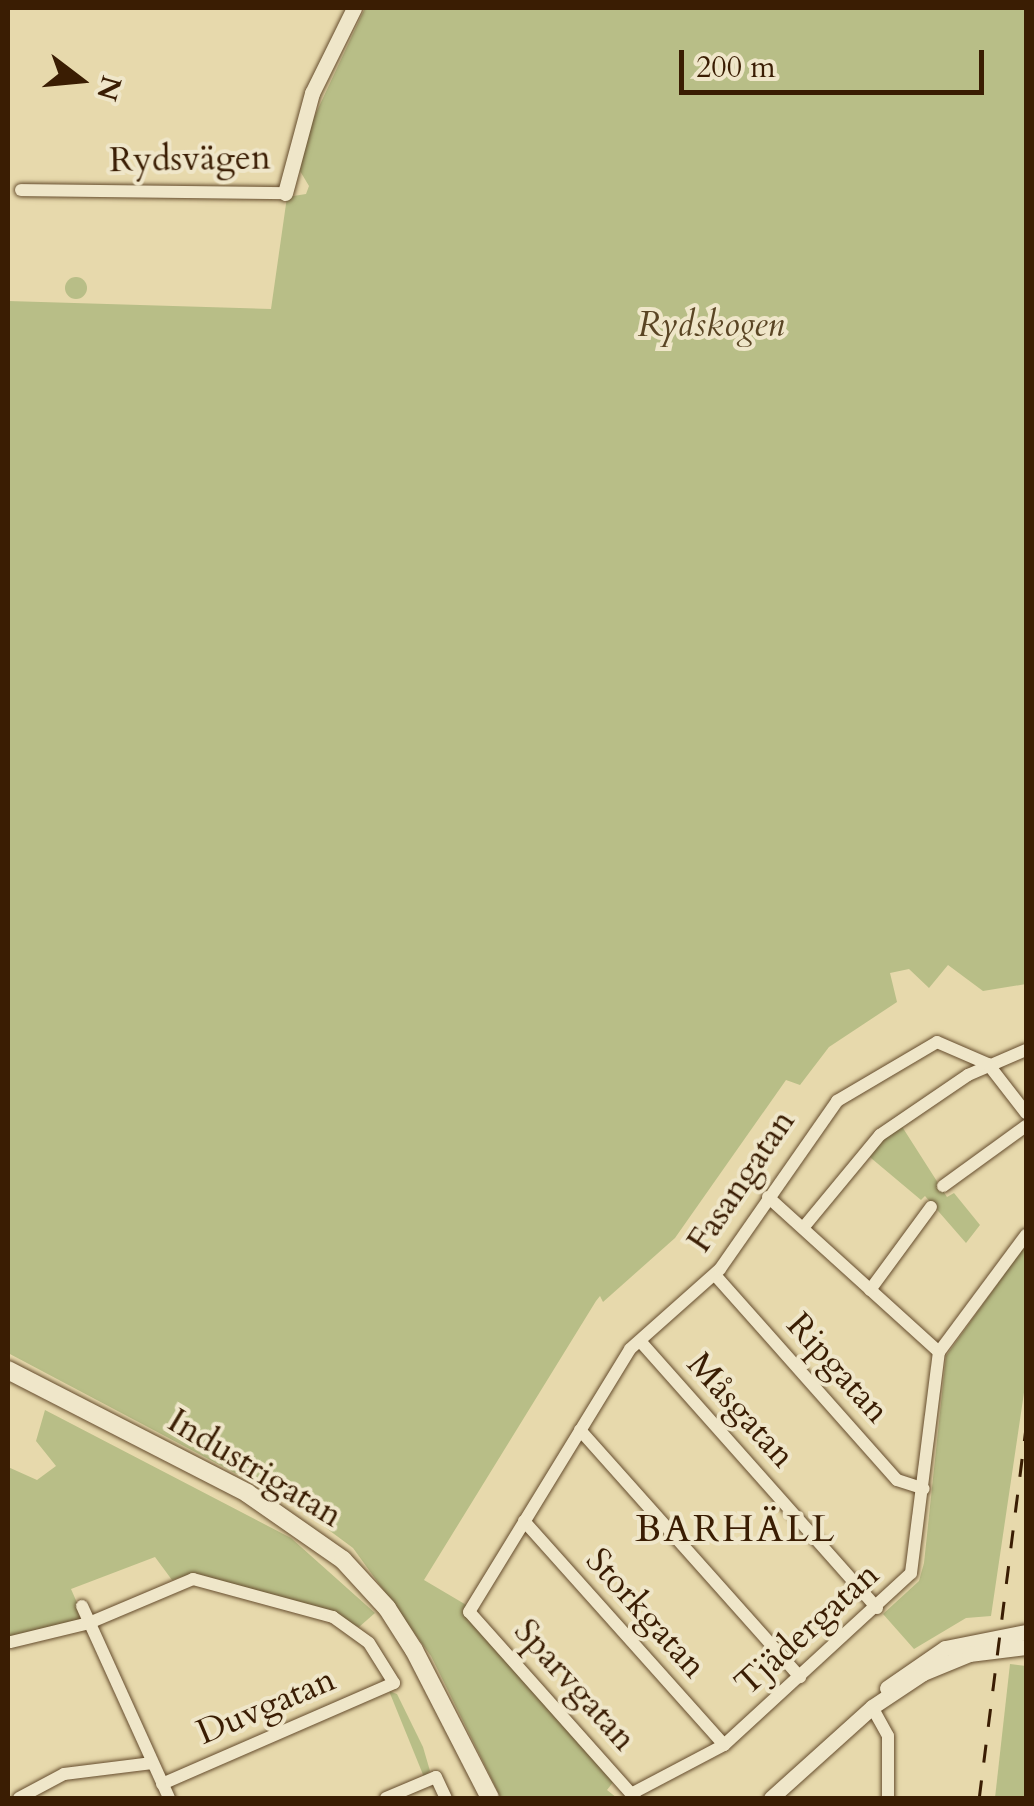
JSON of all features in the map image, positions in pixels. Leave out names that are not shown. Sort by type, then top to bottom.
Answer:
[{"type":"main road","name":"Industrigatan","points":[[8,1370],[246,1493],[316,1538],[387,1608],[490,1798]]},
{"type":"main road","name":"Industrigatan","points":[[452,1726],[480,1798]]},
{"type":"street","name":"Rydsvägen","points":[[20,190],[286,193],[312,93],[354,8]]},
{"type":"street","name":"Fasangatan","points":[[469,1612],[580,1430],[640,1341],[715,1275],[824,1113],[854,1088],[937,1042],[988,1064]]},
{"type":"street","points":[[803,1228],[862,1150],[988,1064],[1026,1050]]},
{"type":"street","points":[[988,1064],[1026,1113]]},
{"type":"street","points":[[944,1186],[1026,1126]]},
{"type":"street","points":[[768,1198],[939,1352],[1026,1235]]},
{"type":"street","points":[[870,1290],[931,1206]]},
{"type":"street","name":"Ripgatan","points":[[715,1275],[897,1480],[924,1489]]},
{"type":"street","name":"Måsgatan","points":[[640,1341],[877,1608]]},
{"type":"street","name":"Tjädergatan","points":[[633,1796],[724,1745],[877,1608],[914,1567],[939,1352]]},
{"type":"street","points":[[580,1430],[800,1677]]},
{"type":"street","name":"Storkgatan","points":[[524,1521],[724,1745]]},
{"type":"street","name":"Duvgatan","points":[[89,1623],[178,1582],[200,1580],[333,1617],[369,1643],[394,1684],[162,1784]]},
{"type":"street","points":[[82,1606],[169,1798]]},
{"type":"street","name":"Sparvgatan","points":[[469,1612],[633,1796]]},
{"type":"street","points":[[11,1642],[89,1623]]},
{"type":"street","points":[[771,1798],[907,1670],[932,1654],[978,1636],[1026,1632]]},
{"type":"street","points":[[872,1707],[944,1662],[1026,1648]]},
{"type":"street","points":[[872,1707],[888,1736],[888,1798]]},
{"type":"street","points":[[19,1798],[69,1773],[152,1762]]},
{"type":"street","points":[[386,1798],[436,1777],[446,1798]]},
{"type":"green space","name":"Rydskogen","points":[[365,8],[1026,8],[1026,984],[983,991],[948,965],[929,988],[909,969],[890,973],[897,1002],[829,1047],[800,1085],[786,1080],[675,1238],[603,1302],[600,1296],[596,1301],[424,1580],[468,1606],[614,1781],[607,1790],[617,1798],[501,1798],[431,1656],[353,1548],[295,1505],[8,1353],[8,301],[271,309],[287,197],[306,194],[309,186],[300,171],[309,128]]},
{"type":"green space","points":[[76,277],[84,280],[84,296],[76,299],[68,296],[65,288],[68,280]]},
{"type":"green space","points":[[901,1125],[947,1197],[954,1193],[980,1225],[966,1243],[925,1196],[921,1200],[865,1153]]},
{"type":"green space","points":[[1026,1244],[1026,1379],[991,1616],[966,1618],[914,1649],[883,1614],[919,1581],[924,1563],[946,1356]]},
{"type":"green space","points":[[45,1410],[291,1538],[375,1613],[359,1627],[195,1573],[172,1580],[155,1557],[71,1589],[85,1621],[8,1639],[8,1467],[37,1480],[56,1466],[36,1441]]},
{"type":"green space","points":[[1010,1664],[1026,1666],[1026,1798],[995,1798]]},
{"type":"green space","points":[[389,1691],[397,1694],[423,1747],[430,1771],[424,1777]]},
{"type":"railway","points":[[979,1798],[1026,1426]]},
{"type":"district","name":"BARHÄLL","points":[[736,1530]]}]
